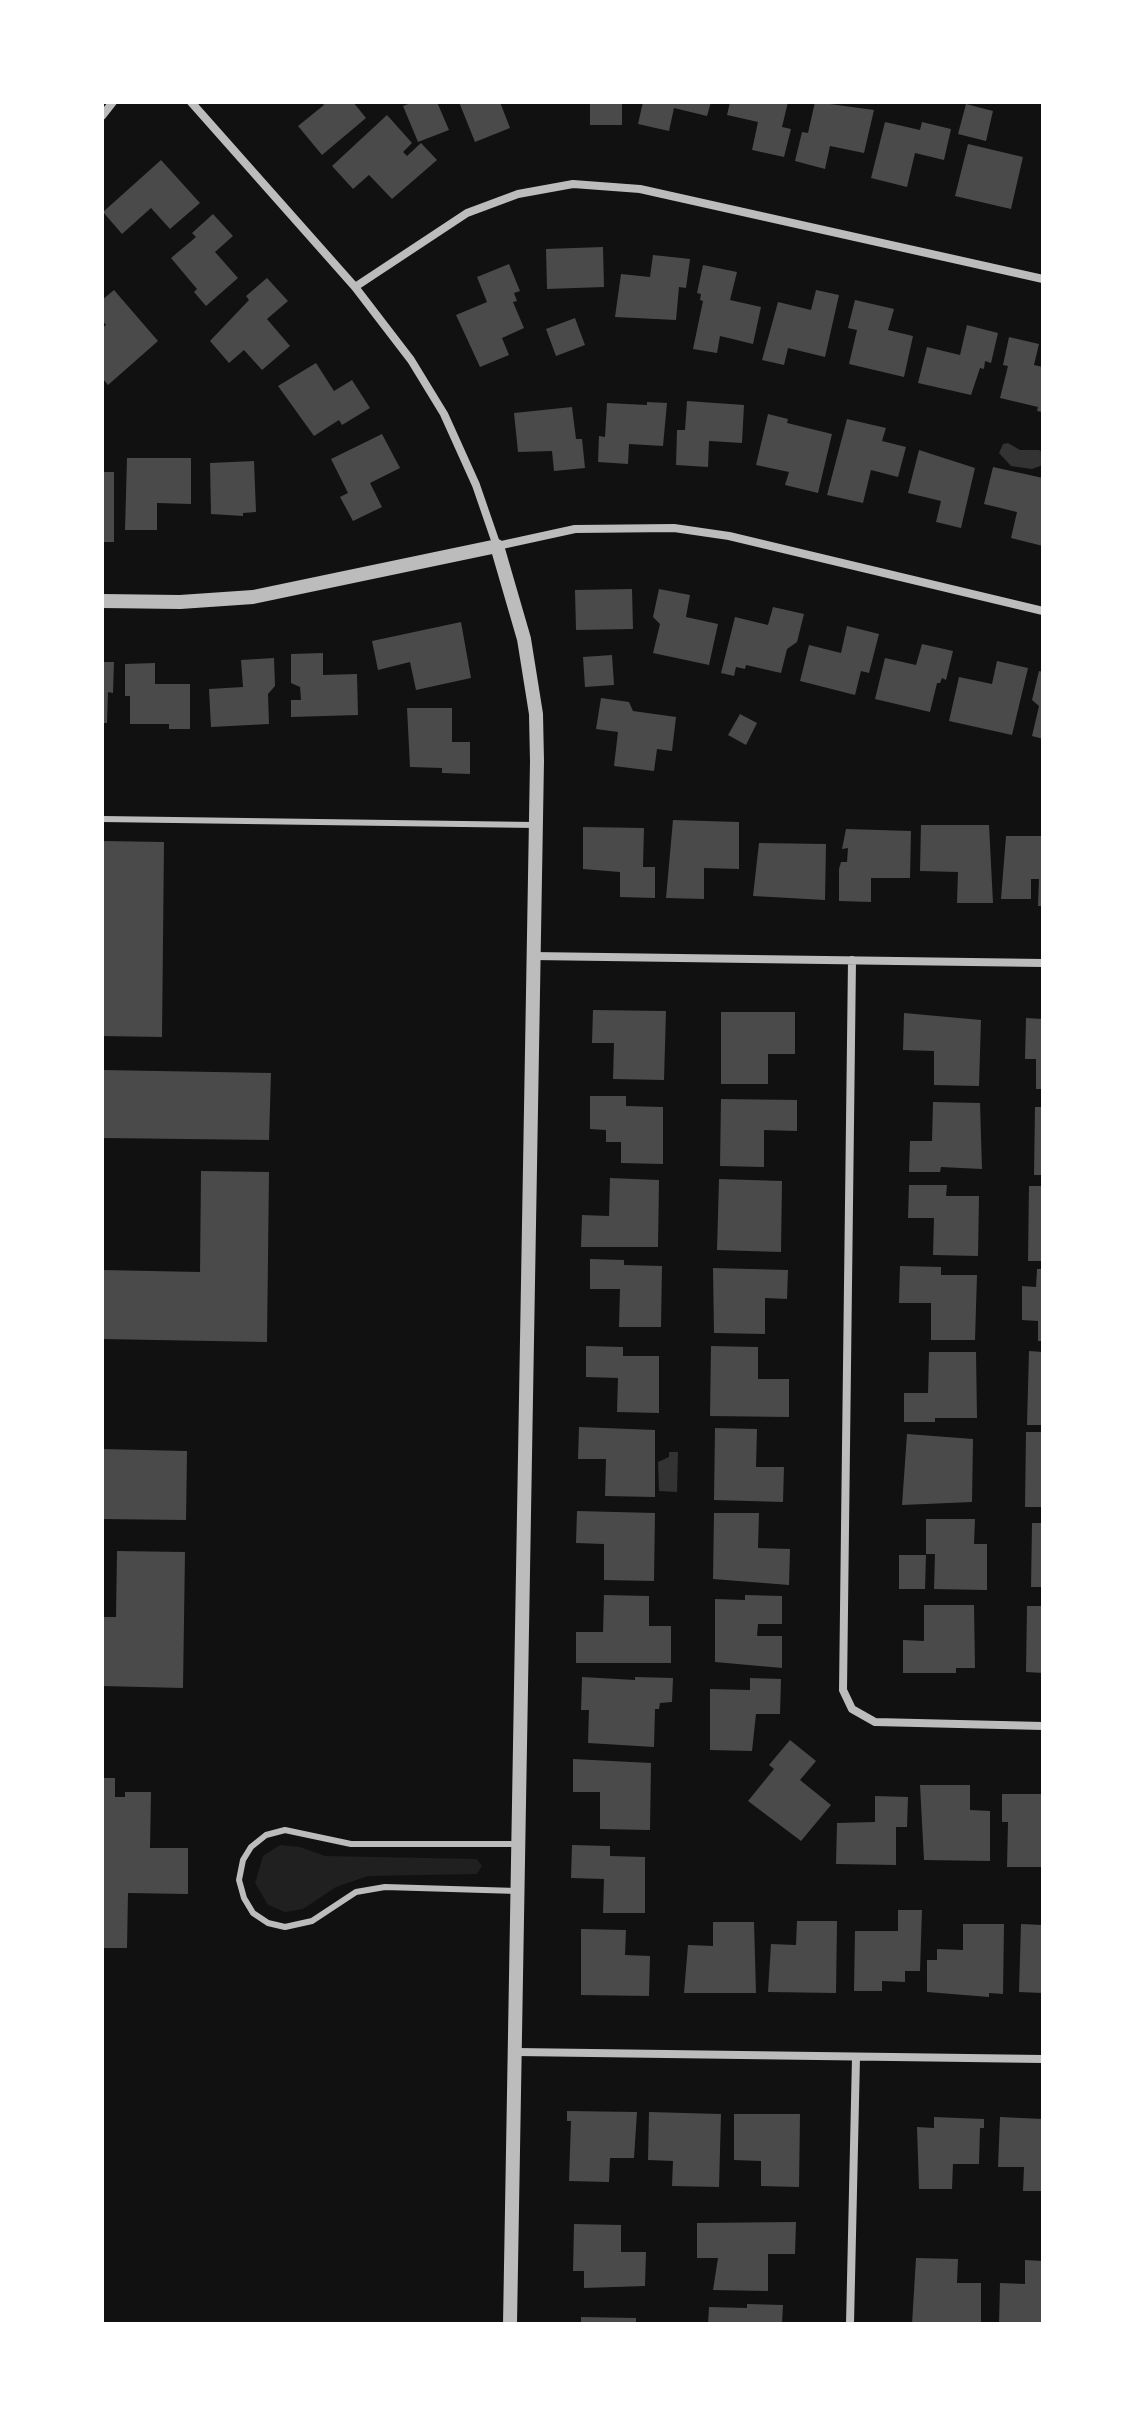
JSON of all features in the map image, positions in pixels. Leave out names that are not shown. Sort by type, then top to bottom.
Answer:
[{"type":"street","points":[[102,116],[113,102]]},
{"type":"street","points":[[191,102],[355,287],[411,360],[444,414],[476,485],[497,546],[531,674],[536,714],[535,825],[510,2324]]},
{"type":"street","points":[[355,287],[467,213],[518,194],[573,184],[640,189],[1043,279]]},
{"type":"street","points":[[102,601],[180,602],[253,597],[575,529],[674,528],[729,536],[1043,611]]},
{"type":"street","points":[[533,956],[1043,963]]},
{"type":"street","points":[[852,960],[843,1690],[852,1709],[875,1722],[1043,1726]]},
{"type":"street","points":[[516,2052],[1043,2059]]},
{"type":"street","points":[[850,2324],[856,2057]]},
{"type":"lane","points":[[102,819],[535,825]]},
{"type":"lane","points":[[518,1844],[351,1844],[285,1830],[266,1835],[251,1847],[243,1860],[239,1880],[244,1898],[253,1913],[268,1923],[285,1927],[312,1921],[356,1892],[385,1887],[518,1891]]},
{"type":"shaded area","points":[[1008,443],[1020,450],[1039,450],[1043,453],[1043,465],[1032,469],[1011,466],[999,453],[1003,444]]},
{"type":"shaded area","points":[[669,1452],[678,1452],[677,1492],[659,1491],[658,1462],[669,1457]]},
{"type":"shaded area","points":[[280,1845],[300,1847],[325,1856],[477,1859],[482,1866],[477,1874],[368,1876],[336,1887],[303,1909],[285,1912],[268,1905],[255,1883],[263,1856]]},
{"type":"building","points":[[322,102],[353,102],[366,118],[322,155],[298,126],[324,105]]},
{"type":"building","points":[[414,102],[437,102],[449,130],[418,142],[403,106]]},
{"type":"building","points":[[459,102],[500,102],[510,128],[475,142]]},
{"type":"building","points":[[590,102],[622,102],[622,125],[590,125]]},
{"type":"building","points":[[643,102],[711,102],[707,116],[674,108],[669,131],[638,124]]},
{"type":"building","points":[[730,102],[788,102],[782,127],[791,129],[784,157],[752,150],[758,122],[727,115]]},
{"type":"building","points":[[815,102],[874,110],[864,153],[830,146],[825,169],[795,161],[802,132],[808,133]]},
{"type":"building","points":[[966,104],[993,111],[986,141],[958,134]]},
{"type":"building","points":[[387,115],[412,143],[403,152],[407,156],[421,143],[437,160],[392,199],[369,175],[353,189],[332,166]]},
{"type":"building","points":[[885,122],[920,130],[922,122],[951,129],[944,160],[915,153],[907,187],[871,178]]},
{"type":"building","points":[[968,144],[1023,157],[1011,209],[955,196]]},
{"type":"building","points":[[161,160],[200,203],[170,229],[151,208],[122,234],[103,212]]},
{"type":"building","points":[[213,214],[233,236],[215,252],[238,278],[206,306],[194,292],[197,289],[171,258],[196,237],[192,233]]},
{"type":"building","points":[[603,247],[604,287],[547,289],[546,249]]},
{"type":"building","points":[[653,255],[690,259],[686,288],[679,287],[676,320],[615,317],[621,274],[650,277]]},
{"type":"building","points":[[509,264],[520,291],[514,293],[517,301],[513,302],[524,328],[502,338],[509,355],[480,367],[456,315],[487,302],[477,277]]},
{"type":"building","points":[[703,265],[737,272],[730,300],[761,307],[753,344],[720,336],[717,353],[693,349],[703,301],[700,300],[701,294],[697,293]]},
{"type":"building","points":[[267,278],[288,301],[267,319],[290,346],[262,370],[244,350],[229,363],[210,341],[249,300],[246,296]]},
{"type":"building","points":[[114,290],[158,341],[108,385],[102,378],[102,328],[106,325],[102,320],[102,300]]},
{"type":"building","points":[[816,290],[839,295],[825,357],[788,348],[784,365],[762,360],[778,302],[811,310]]},
{"type":"building","points":[[855,300],[894,309],[888,330],[913,336],[904,377],[849,364],[857,330],[848,328]]},
{"type":"building","points":[[575,318],[585,345],[556,356],[546,329]]},
{"type":"building","points":[[967,325],[998,333],[991,363],[985,361],[984,369],[980,368],[971,395],[918,383],[927,347],[960,355]]},
{"type":"building","points":[[1009,337],[1039,344],[1034,365],[1043,367],[1043,412],[1037,411],[1038,407],[1000,398],[1008,366],[1003,365]]},
{"type":"building","points":[[316,363],[334,391],[352,380],[370,408],[342,425],[339,420],[314,436],[278,386]]},
{"type":"building","points":[[687,401],[744,405],[742,443],[709,441],[708,467],[676,465],[677,430],[685,430]]},
{"type":"building","points":[[647,402],[667,403],[663,446],[629,444],[628,464],[598,462],[599,436],[605,437],[607,403],[647,405]]},
{"type":"building","points":[[572,407],[576,439],[582,439],[585,468],[554,471],[552,451],[518,452],[514,413]]},
{"type":"building","points":[[768,414],[788,419],[787,423],[832,434],[818,493],[785,485],[789,472],[756,465]]},
{"type":"building","points":[[847,419],[886,428],[882,441],[906,447],[898,477],[871,470],[863,503],[827,495]]},
{"type":"building","points":[[382,434],[400,468],[370,483],[382,507],[353,521],[340,497],[348,493],[331,459]]},
{"type":"building","points":[[919,450],[975,468],[961,528],[936,522],[941,501],[908,493]]},
{"type":"building","points":[[127,458],[191,458],[191,504],[157,503],[157,530],[125,530]]},
{"type":"building","points":[[254,461],[256,512],[243,513],[243,516],[211,514],[210,463]]},
{"type":"building","points":[[993,467],[1043,478],[1043,546],[1011,538],[1017,512],[984,504]]},
{"type":"building","points":[[102,472],[114,472],[114,542],[102,542]]},
{"type":"building","points":[[632,589],[633,629],[576,630],[575,590]]},
{"type":"building","points":[[659,589],[690,595],[686,617],[718,624],[709,665],[653,653],[660,624],[653,617]]},
{"type":"building","points":[[773,607],[804,614],[797,642],[787,649],[781,673],[746,665],[745,669],[736,667],[734,676],[721,673],[735,617],[768,625]]},
{"type":"building","points":[[461,622],[471,678],[416,690],[410,662],[378,670],[372,641]]},
{"type":"building","points":[[847,626],[879,634],[869,673],[861,671],[855,695],[800,681],[809,645],[841,653]]},
{"type":"building","points":[[922,644],[953,651],[946,680],[942,678],[937,683],[930,712],[875,699],[885,658],[916,665]]},
{"type":"building","points":[[323,653],[323,675],[357,674],[358,715],[291,717],[291,700],[301,700],[300,687],[291,683],[291,654]]},
{"type":"building","points":[[612,655],[614,685],[585,687],[583,657]]},
{"type":"building","points":[[274,658],[275,686],[268,694],[269,724],[211,727],[209,689],[243,687],[241,660]]},
{"type":"building","points":[[997,661],[1028,668],[1012,735],[949,721],[959,677],[992,684]]},
{"type":"building","points":[[102,662],[114,662],[113,693],[108,692],[107,723],[102,723]]},
{"type":"building","points":[[155,663],[155,684],[190,684],[190,729],[169,729],[169,724],[130,724],[130,696],[125,696],[125,664]]},
{"type":"building","points":[[1039,671],[1043,672],[1043,739],[1032,736],[1039,706],[1032,700]]},
{"type":"building","points":[[601,698],[629,702],[633,711],[676,717],[672,751],[657,749],[654,771],[614,766],[618,732],[596,729]]},
{"type":"building","points":[[407,708],[452,708],[452,742],[470,742],[470,774],[442,773],[442,768],[410,767]]},
{"type":"building","points":[[740,714],[757,723],[746,745],[728,735]]},
{"type":"building","points":[[673,820],[739,822],[739,869],[704,868],[704,899],[666,898]]},
{"type":"building","points":[[921,825],[989,825],[993,903],[957,903],[958,872],[920,871]]},
{"type":"building","points":[[583,827],[644,828],[643,867],[655,867],[655,898],[620,897],[620,872],[583,869]]},
{"type":"building","points":[[846,829],[911,831],[910,878],[871,878],[871,902],[839,901],[839,869],[841,862],[847,862],[848,848],[842,849]]},
{"type":"building","points":[[1006,836],[1043,836],[1043,906],[1038,906],[1039,879],[1031,879],[1031,899],[1001,899]]},
{"type":"building","points":[[102,841],[164,842],[162,1037],[102,1036]]},
{"type":"building","points":[[759,843],[826,844],[825,900],[753,896]]},
{"type":"building","points":[[593,1010],[666,1011],[664,1080],[613,1079],[614,1043],[592,1043]]},
{"type":"building","points":[[721,1012],[795,1012],[795,1054],[768,1054],[768,1084],[721,1084]]},
{"type":"building","points":[[904,1013],[981,1020],[979,1086],[934,1085],[934,1051],[903,1050]]},
{"type":"building","points":[[1026,1018],[1043,1019],[1043,1089],[1036,1089],[1036,1059],[1025,1059]]},
{"type":"building","points":[[102,1070],[271,1073],[269,1140],[102,1138]]},
{"type":"building","points":[[590,1096],[626,1096],[626,1106],[663,1107],[663,1164],[621,1163],[621,1142],[606,1142],[606,1130],[590,1129]]},
{"type":"building","points":[[721,1099],[797,1100],[797,1131],[764,1130],[764,1167],[720,1166]]},
{"type":"building","points":[[933,1102],[980,1103],[982,1169],[941,1167],[940,1172],[909,1172],[910,1141],[932,1141]]},
{"type":"building","points":[[1035,1107],[1043,1107],[1043,1175],[1034,1175]]},
{"type":"building","points":[[201,1171],[269,1172],[267,1342],[102,1339],[102,1270],[200,1272]]},
{"type":"building","points":[[610,1178],[659,1180],[658,1247],[581,1247],[582,1215],[609,1216]]},
{"type":"building","points":[[719,1179],[782,1181],[781,1252],[717,1250]]},
{"type":"building","points":[[909,1185],[947,1185],[946,1196],[979,1196],[978,1256],[933,1255],[934,1218],[908,1218]]},
{"type":"building","points":[[1029,1186],[1043,1186],[1043,1261],[1028,1261]]},
{"type":"building","points":[[590,1259],[624,1260],[624,1265],[662,1266],[661,1327],[619,1327],[620,1289],[590,1289]]},
{"type":"building","points":[[900,1266],[941,1267],[941,1275],[977,1275],[975,1340],[931,1340],[931,1303],[899,1303]]},
{"type":"building","points":[[713,1268],[788,1270],[787,1299],[765,1298],[765,1334],[714,1333]]},
{"type":"building","points":[[1037,1269],[1043,1269],[1043,1341],[1038,1341],[1038,1321],[1022,1320],[1022,1286],[1036,1287]]},
{"type":"building","points":[[586,1346],[623,1347],[623,1356],[659,1356],[659,1413],[617,1412],[618,1378],[586,1377]]},
{"type":"building","points":[[711,1346],[758,1347],[758,1379],[789,1379],[789,1417],[710,1416]]},
{"type":"building","points":[[1029,1351],[1043,1352],[1043,1425],[1027,1425]]},
{"type":"building","points":[[929,1352],[976,1352],[977,1418],[904,1422],[904,1393],[928,1393]]},
{"type":"building","points":[[579,1427],[655,1430],[655,1497],[605,1496],[606,1459],[578,1459]]},
{"type":"building","points":[[715,1428],[757,1429],[756,1467],[784,1467],[783,1502],[714,1500]]},
{"type":"building","points":[[1026,1432],[1043,1432],[1043,1507],[1025,1507]]},
{"type":"building","points":[[907,1434],[973,1439],[972,1502],[902,1505]]},
{"type":"building","points":[[102,1449],[187,1451],[186,1520],[102,1519]]},
{"type":"building","points":[[577,1511],[655,1513],[654,1581],[604,1580],[604,1544],[576,1543]]},
{"type":"building","points":[[714,1513],[759,1513],[758,1548],[790,1549],[789,1585],[713,1579]]},
{"type":"building","points":[[926,1519],[975,1519],[974,1544],[987,1544],[987,1590],[934,1589],[935,1554],[926,1554]]},
{"type":"building","points":[[1032,1523],[1043,1523],[1043,1587],[1031,1587]]},
{"type":"building","points":[[117,1551],[185,1552],[183,1688],[102,1686],[102,1617],[116,1617]]},
{"type":"building","points":[[899,1555],[926,1555],[925,1589],[899,1589]]},
{"type":"building","points":[[604,1595],[649,1596],[649,1626],[671,1626],[671,1663],[576,1663],[576,1632],[603,1632]]},
{"type":"building","points":[[745,1595],[782,1596],[782,1624],[758,1624],[757,1636],[782,1636],[782,1668],[715,1662],[715,1599],[745,1600]]},
{"type":"building","points":[[924,1605],[974,1605],[975,1668],[956,1668],[956,1673],[903,1673],[903,1640],[924,1641]]},
{"type":"building","points":[[1027,1606],[1043,1606],[1043,1673],[1026,1672]]},
{"type":"building","points":[[582,1677],[635,1680],[635,1677],[673,1678],[672,1702],[660,1703],[659,1709],[655,1709],[654,1747],[588,1743],[589,1710],[581,1710]]},
{"type":"building","points":[[750,1678],[781,1679],[780,1714],[756,1714],[752,1751],[710,1750],[710,1689],[750,1690]]},
{"type":"building","points":[[790,1740],[816,1761],[800,1780],[831,1805],[801,1841],[748,1801],[774,1769],[769,1765]]},
{"type":"building","points":[[573,1759],[651,1763],[650,1830],[600,1829],[600,1792],[573,1792]]},
{"type":"building","points":[[102,1778],[115,1778],[115,1797],[125,1797],[125,1792],[151,1792],[150,1848],[188,1848],[188,1894],[128,1893],[127,1948],[102,1948]]},
{"type":"building","points":[[920,1785],[970,1785],[970,1810],[990,1811],[990,1861],[924,1860]]},
{"type":"building","points":[[1002,1794],[1043,1794],[1043,1867],[1007,1867],[1008,1822],[1002,1822]]},
{"type":"building","points":[[875,1796],[908,1797],[907,1827],[896,1827],[896,1865],[836,1864],[837,1823],[875,1822]]},
{"type":"building","points":[[572,1845],[610,1846],[610,1856],[645,1857],[645,1913],[603,1913],[604,1879],[571,1878]]},
{"type":"building","points":[[898,1910],[922,1910],[920,1971],[905,1971],[905,1982],[882,1981],[882,1991],[854,1991],[855,1931],[898,1931]]},
{"type":"building","points":[[797,1921],[837,1921],[836,1993],[768,1992],[771,1944],[796,1945]]},
{"type":"building","points":[[713,1922],[754,1922],[756,1993],[684,1993],[688,1945],[713,1946]]},
{"type":"building","points":[[963,1924],[1004,1924],[1003,1994],[989,1993],[989,1997],[927,1992],[927,1960],[937,1960],[937,1949],[963,1950]]},
{"type":"building","points":[[1021,1924],[1043,1925],[1043,1993],[1019,1992]]},
{"type":"building","points":[[581,1929],[626,1930],[625,1955],[650,1956],[649,1996],[581,1995]]},
{"type":"building","points":[[567,2111],[637,2112],[634,2158],[610,2158],[609,2182],[569,2181],[571,2121],[567,2121]]},
{"type":"building","points":[[649,2112],[721,2114],[719,2187],[672,2186],[673,2161],[648,2160]]},
{"type":"building","points":[[734,2114],[800,2114],[799,2187],[761,2186],[761,2161],[734,2160]]},
{"type":"building","points":[[934,2117],[984,2119],[984,2128],[980,2128],[979,2164],[953,2164],[952,2189],[919,2189],[917,2127],[934,2128]]},
{"type":"building","points":[[1000,2117],[1043,2119],[1043,2191],[1023,2191],[1024,2167],[998,2167]]},
{"type":"building","points":[[796,2222],[795,2254],[768,2254],[768,2291],[713,2290],[718,2258],[697,2258],[697,2223]]},
{"type":"building","points":[[574,2224],[621,2225],[621,2252],[646,2252],[645,2286],[584,2288],[584,2271],[573,2271]]},
{"type":"building","points":[[916,2258],[958,2259],[957,2283],[981,2283],[981,2324],[912,2324]]},
{"type":"building","points":[[1025,2260],[1043,2261],[1043,2324],[999,2324],[1000,2283],[1025,2284]]},
{"type":"building","points":[[747,2304],[783,2305],[782,2324],[708,2324],[709,2307],[747,2308]]},
{"type":"building","points":[[581,2317],[636,2318],[636,2324],[581,2324]]}]
